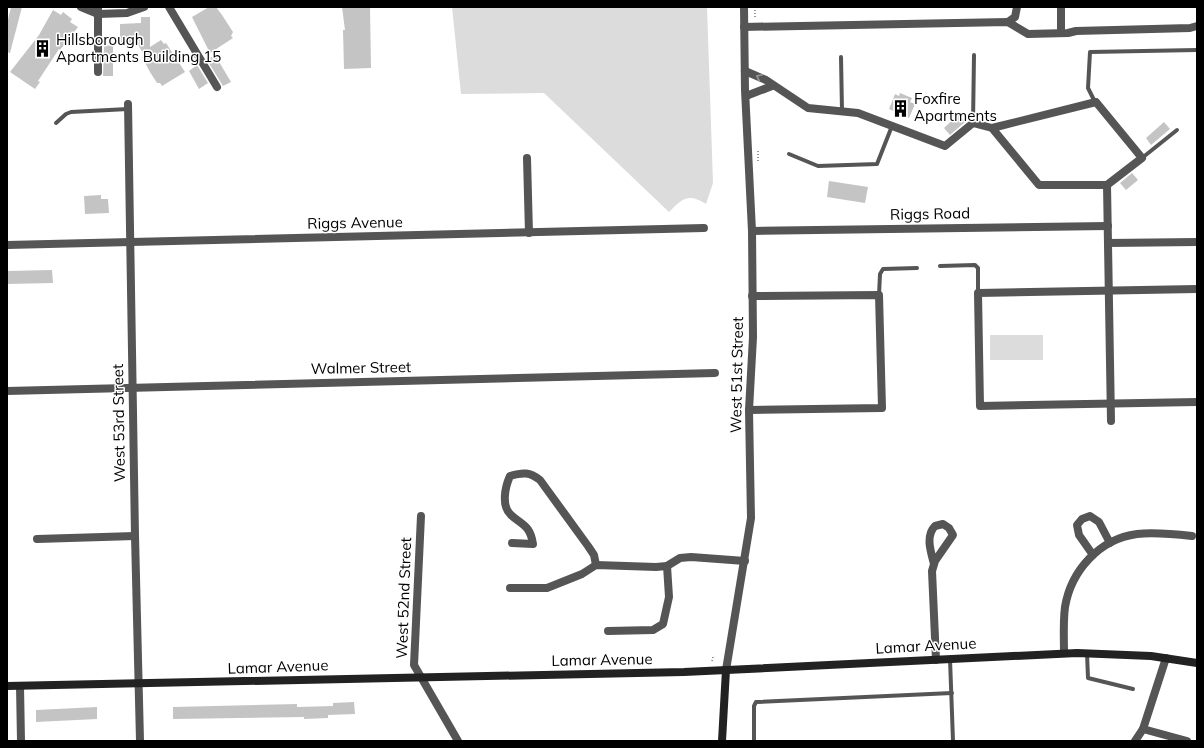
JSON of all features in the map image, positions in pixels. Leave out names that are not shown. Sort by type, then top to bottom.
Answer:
[{"type":"street","points":[[81,7],[128,13],[144,7]]},
{"type":"street","points":[[169,7],[217,87]]},
{"type":"street","name":"West 51st Street","points":[[722,741],[726,670],[751,518],[749,410],[753,342],[752,231],[745,71],[744,7]]},
{"type":"street","points":[[1008,22],[1016,15],[1017,7]]},
{"type":"street","points":[[1061,7],[1061,33]]},
{"type":"street","points":[[98,10],[98,72]]},
{"type":"street","points":[[744,27],[1008,22],[1028,34],[1076,31],[1190,28],[1197,26]]},
{"type":"street","points":[[745,71],[766,80],[772,86],[808,108],[858,113],[945,146],[973,123],[992,128],[1096,102],[1142,158],[1107,185],[1039,185],[992,128]]},
{"type":"street","points":[[746,96],[772,86]]},
{"type":"street","name":"West 53rd Street","points":[[128,107],[132,388],[140,741]]},
{"type":"street","points":[[527,158],[529,233]]},
{"type":"street","points":[[1107,185],[1111,421]]},
{"type":"street","name":"Riggs Road","points":[[752,231],[1108,226]]},
{"type":"street","name":"Riggs Avenue","points":[[7,245],[704,228]]},
{"type":"street","points":[[1108,243],[1197,242]]},
{"type":"street","points":[[1197,289],[978,293],[980,406],[1197,402]]},
{"type":"street","points":[[749,410],[882,408],[879,295],[752,296]]},
{"type":"street","name":"Walmer Street","points":[[7,391],[715,373]]},
{"type":"street","points":[[512,544],[533,544],[532,536],[526,526],[510,515],[507,508],[505,495],[506,484],[510,476],[521,473],[532,474],[540,480],[588,546],[594,555],[596,565]]},
{"type":"street","name":"West 52nd Street","points":[[421,516],[414,662],[458,741]]},
{"type":"street","points":[[1093,555],[1077,530],[1078,523],[1082,518],[1090,516],[1098,520],[1110,543]]},
{"type":"street","points":[[1064,653],[1064,616],[1068,594],[1077,573],[1093,555],[1110,543],[1139,534],[1165,534],[1195,537]]},
{"type":"street","points":[[36,538],[135,536]]},
{"type":"street","points":[[510,588],[548,588],[582,574],[596,565],[667,566],[680,558],[691,556],[745,561]]},
{"type":"street","points":[[934,564],[932,578],[936,660]]},
{"type":"street","points":[[608,631],[654,630],[663,624],[669,596],[667,566]]},
{"type":"street","name":"Lamar Avenue","points":[[7,686],[726,670],[1064,653],[1151,656],[1197,663]]},
{"type":"street","points":[[1135,741],[1143,729],[1166,658]]},
{"type":"street","points":[[20,686],[21,741]]},
{"type":"street","points":[[1143,729],[1187,741]]},
{"type":"lane","points":[[1096,102],[1088,88],[1090,52],[1197,50]]},
{"type":"lane","points":[[973,123],[974,55]]},
{"type":"lane","points":[[842,57],[842,111]]},
{"type":"lane","points":[[56,123],[66,114],[71,112],[128,107]]},
{"type":"lane","points":[[788,154],[818,166],[877,164],[892,126]]},
{"type":"lane","points":[[1142,158],[1176,130]]},
{"type":"lane","points":[[940,266],[975,265],[978,268],[978,293]]},
{"type":"lane","points":[[879,295],[880,274],[883,268],[917,268]]},
{"type":"lane","points":[[1087,653],[1088,678],[1133,689]]},
{"type":"lane","points":[[950,659],[953,741]]},
{"type":"lane","points":[[754,741],[754,706],[756,702],[952,693]]},
{"type":"path","points":[[755,7],[755,19]]},
{"type":"path","points":[[712,662],[713,657],[715,657]]},
{"type":"shaded area","points":[[452,7],[707,7],[713,183],[706,204],[690,198],[682,200],[669,212],[544,93],[461,94]]},
{"type":"shaded area","points":[[990,335],[1043,335],[1043,360],[990,360]]},
{"type":"building","points":[[11,7],[22,7],[10,53],[7,52],[7,24]]},
{"type":"building","points":[[209,7],[216,7],[233,32],[231,36],[233,38],[210,53],[192,17]]},
{"type":"building","points":[[342,7],[370,7],[371,68],[344,69],[343,30],[345,30]]},
{"type":"building","name":"Hillsborough Apartments Building 15","points":[[53,10],[61,15],[63,12],[72,19],[70,22],[78,27],[60,50],[59,49],[38,81],[40,82],[35,89],[10,72],[39,35]]},
{"type":"building","points":[[141,17],[150,17],[150,47],[161,40],[164,44],[166,43],[185,72],[162,86],[160,83],[157,83],[150,72],[142,57],[145,56],[138,45],[120,45],[120,24],[141,23]]},
{"type":"building","points":[[113,45],[113,76],[103,76],[104,46]]},
{"type":"building","points":[[215,55],[231,82],[223,86],[207,60]]},
{"type":"building","points":[[197,65],[208,83],[199,89],[189,71]]},
{"type":"building","name":"Foxfire Apartments","points":[[900,93],[912,98],[910,102],[915,104],[909,118],[889,109],[895,94],[899,96]]},
{"type":"building","points":[[959,114],[965,122],[950,135],[944,128]]},
{"type":"building","points":[[1164,122],[1170,129],[1151,145],[1146,138]]},
{"type":"building","points":[[1132,173],[1138,180],[1126,190],[1120,183]]},
{"type":"building","points":[[829,181],[868,187],[865,203],[827,197]]},
{"type":"building","points":[[101,195],[101,199],[108,199],[109,213],[85,214],[84,196]]},
{"type":"building","points":[[52,270],[53,283],[7,284],[7,271]]},
{"type":"building","points":[[354,702],[355,714],[328,715],[328,718],[173,719],[173,707],[297,704],[297,707],[333,706],[333,703]]},
{"type":"building","points":[[97,707],[97,719],[36,722],[36,710]]},
{"type":"place","name":"Hillsborough Apartments Building 15","points":[[43,49]]},
{"type":"place","name":"Foxfire Apartments","points":[[901,108]]}]
